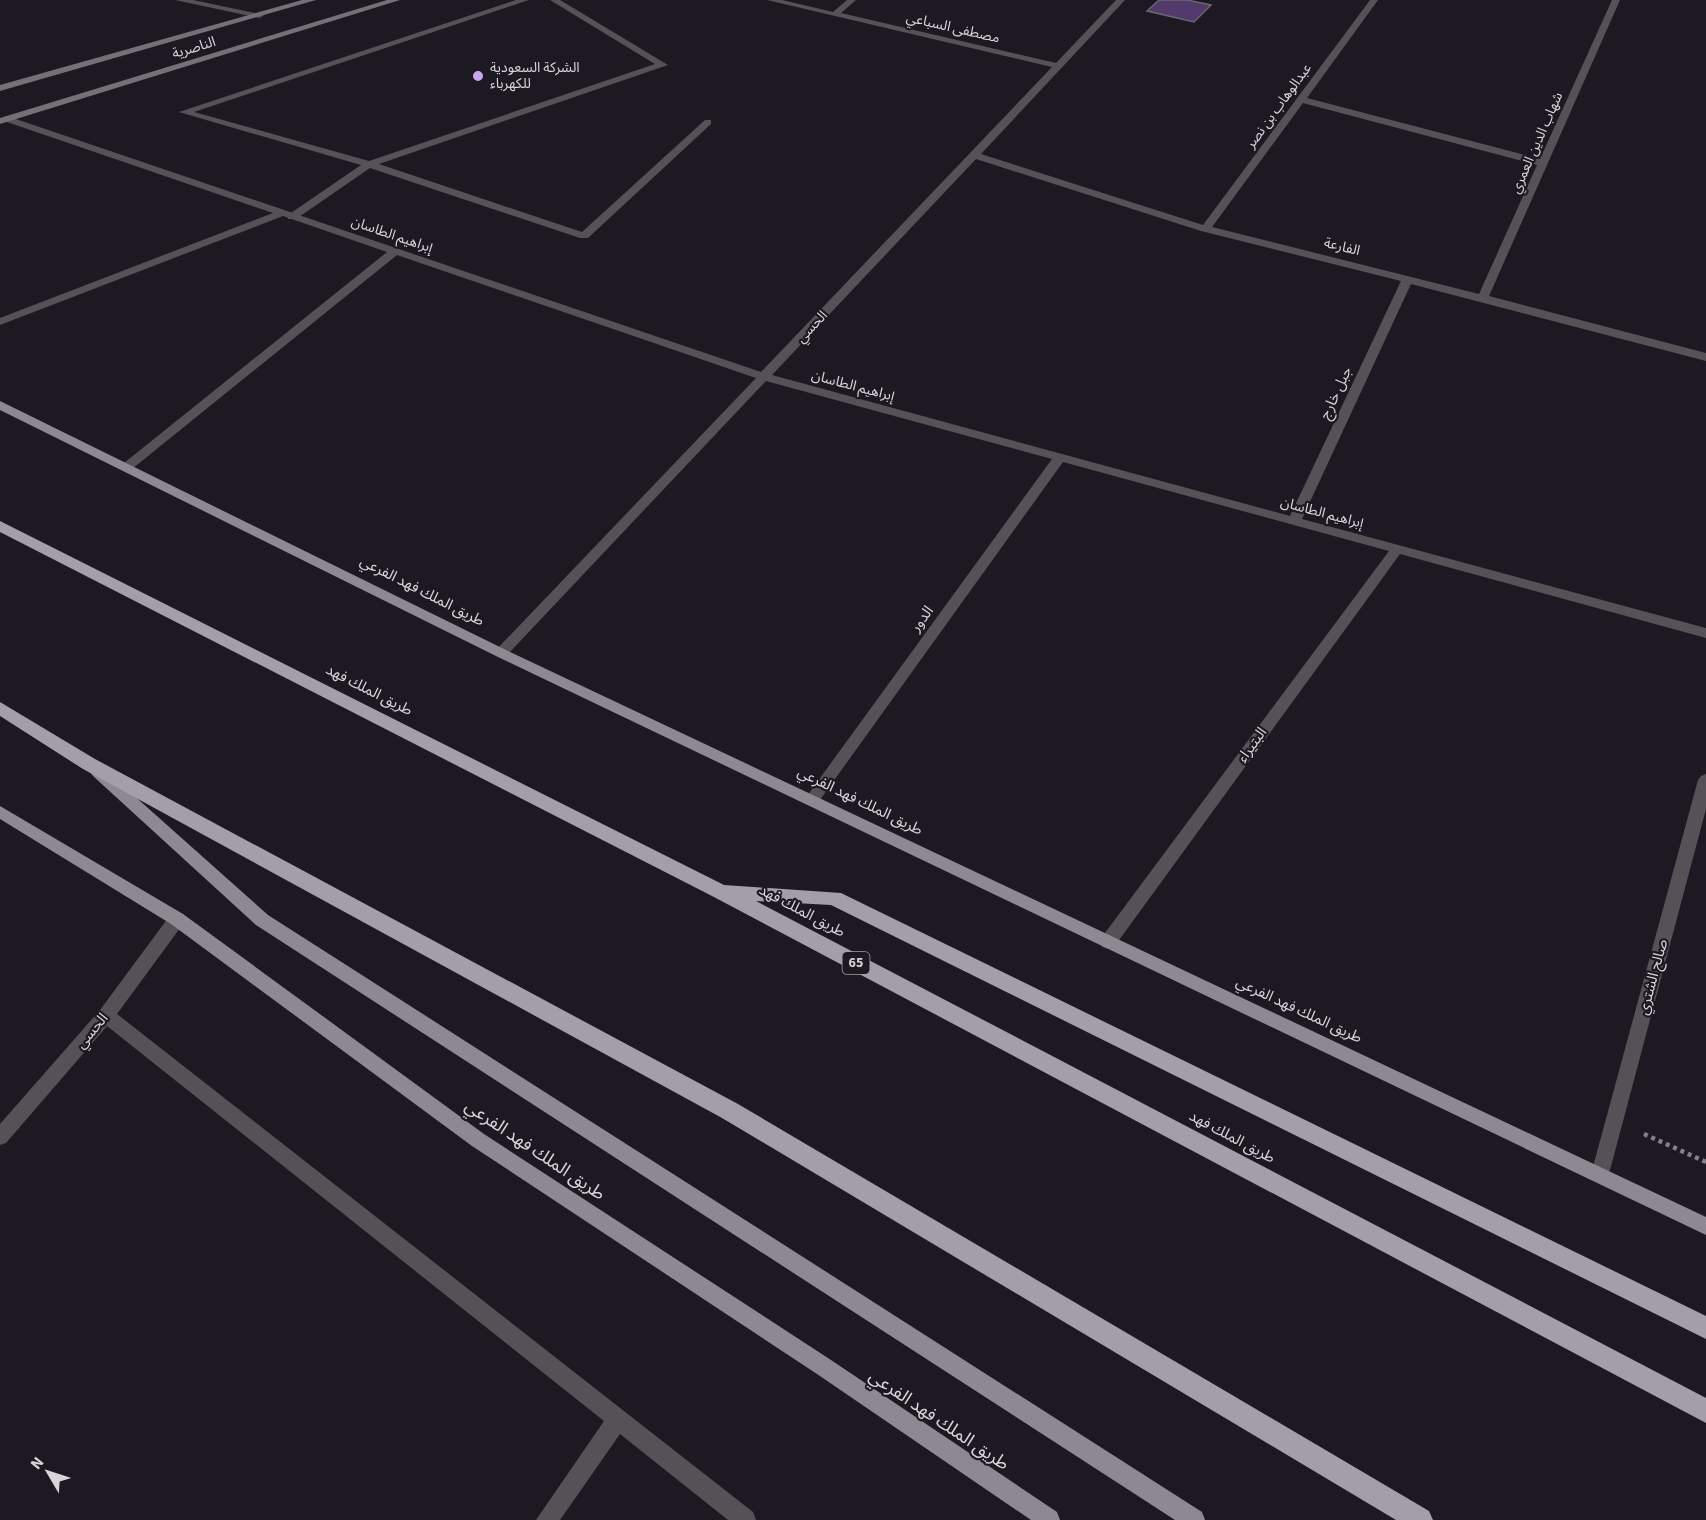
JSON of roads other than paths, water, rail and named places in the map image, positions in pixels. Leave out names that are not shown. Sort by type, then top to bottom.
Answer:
[{"type":"highway","name":"طريق الملك فهد","points":[[0,526],[719,891],[1706,1411]]},
{"type":"highway","points":[[0,708],[89,764],[730,1111],[1420,1520]]},
{"type":"highway","points":[[719,891],[834,898],[1706,1328]]},
{"type":"main road","name":"الناصرية","points":[[0,88],[312,0]]},
{"type":"main road","name":"الناصرية","points":[[4,120],[396,0]]},
{"type":"main road","name":"طريق الملك فهد الفرعي","points":[[0,405],[128,466],[501,652],[1706,1226]]},
{"type":"main road","points":[[89,764],[262,920],[1194,1520]]},
{"type":"main road","name":"طريق الملك فهد الفرعي","points":[[0,812],[177,919],[478,1140],[824,1367],[1048,1520]]},
{"type":"street","points":[[179,0],[260,15]]},
{"type":"street","points":[[525,0],[184,112],[369,164],[584,236],[708,122]]},
{"type":"street","points":[[0,322],[287,215],[369,164],[663,65],[554,0]]},
{"type":"street","name":"مصطفى السباعي","points":[[771,0],[1058,66]]},
{"type":"street","points":[[834,15],[852,0]]},
{"type":"street","name":"الحسي","points":[[501,652],[765,378],[1121,0]]},
{"type":"street","name":"عبدالوهاب بن نصر","points":[[1205,229],[1374,0]]},
{"type":"street","name":"شهاب الدين العمري","points":[[1483,298],[1616,0]]},
{"type":"street","points":[[1300,99],[1543,163]]},
{"type":"street","name":"إبراهيم الطاسان","points":[[4,120],[765,378],[1706,633]]},
{"type":"street","name":"الفارعة","points":[[975,154],[1205,229],[1483,298],[1706,357]]},
{"type":"street","points":[[128,466],[394,251]]},
{"type":"street","name":"جبل خارج","points":[[1294,521],[1408,279]]},
{"type":"street","name":"الدور","points":[[812,800],[1059,458]]},
{"type":"street","name":"البتيراء","points":[[1108,942],[1397,549]]},
{"type":"street","name":"صالح الشتري","points":[[1600,1174],[1706,780]]},
{"type":"street","name":"الحسي","points":[[0,1137],[106,1015],[177,919]]},
{"type":"street","points":[[106,1015],[745,1520]]},
{"type":"street","points":[[547,1520],[618,1419]]},
{"type":"place","name":"الشركة السعودية للكهرباء","points":[[478,76]]}]
